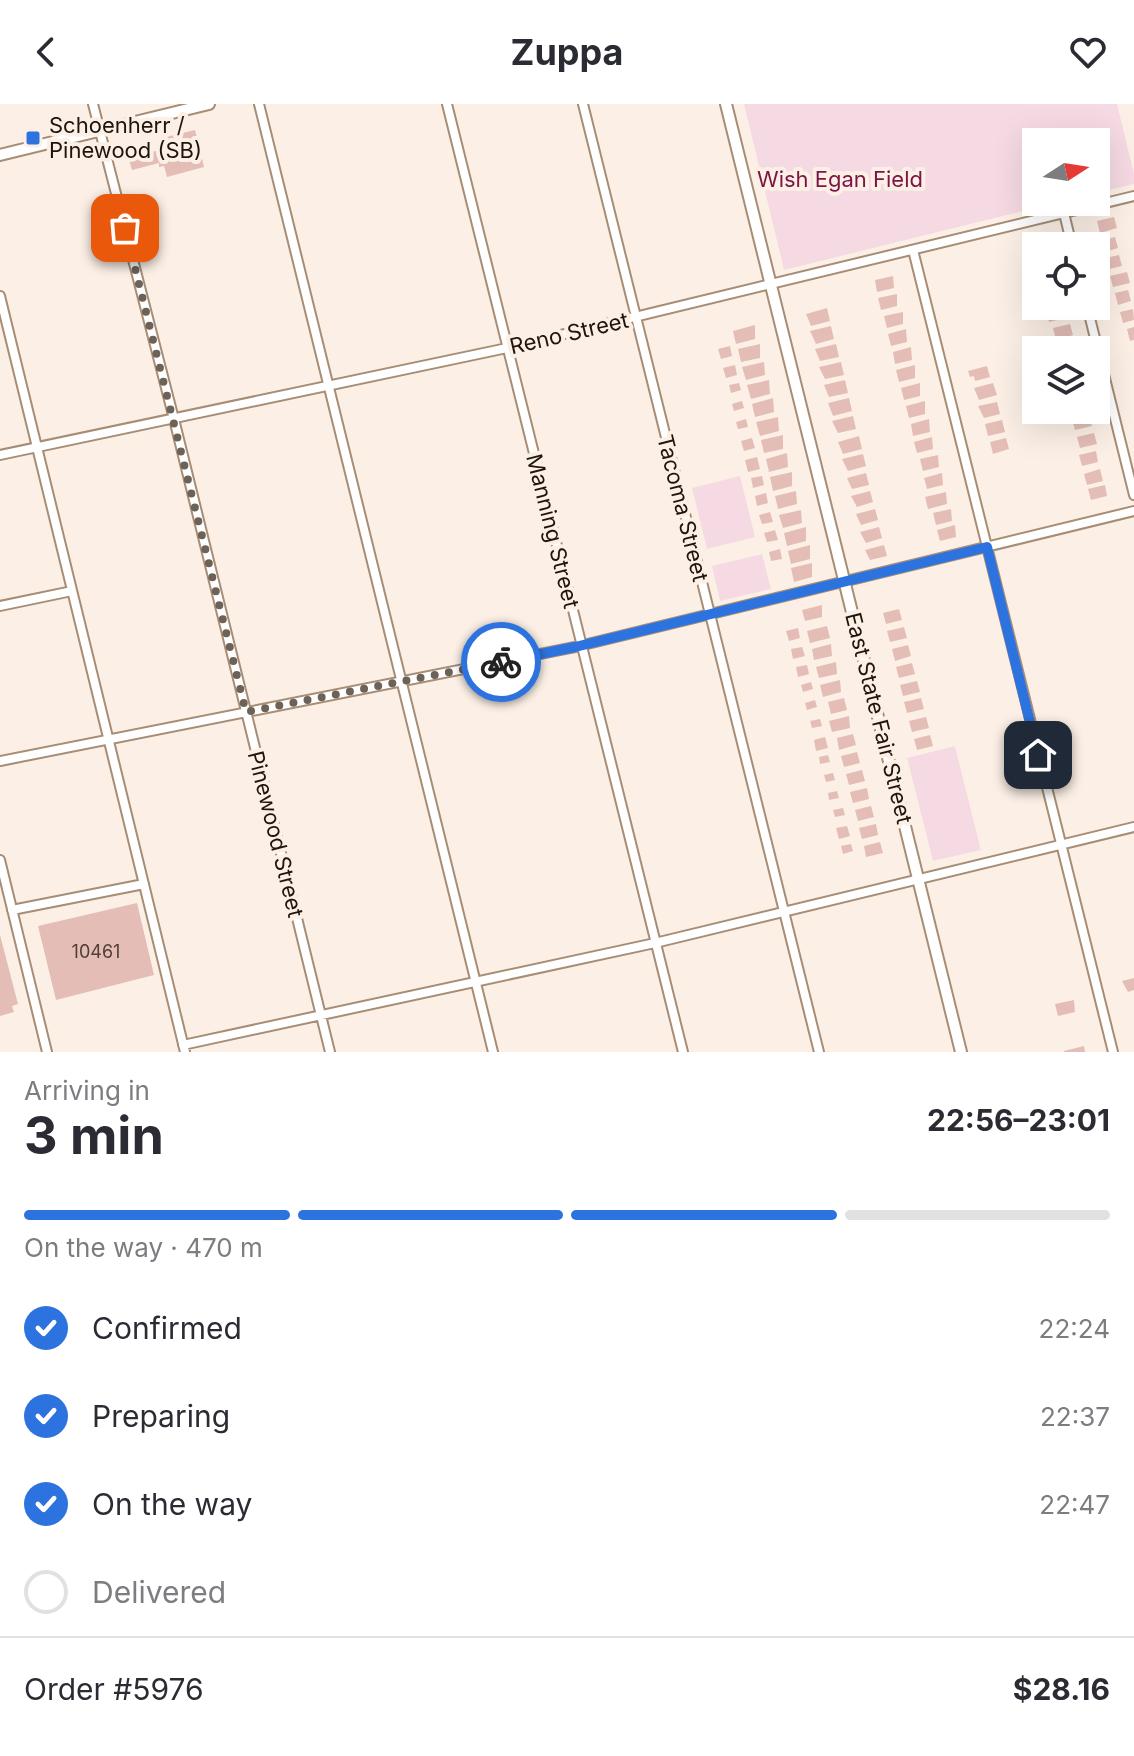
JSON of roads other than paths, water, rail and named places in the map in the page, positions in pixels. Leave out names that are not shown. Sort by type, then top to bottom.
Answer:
[{"type":"street","name":"Pinewood Street","points":[[93,104],[330,1052]]},
{"type":"street","points":[[0,155],[209,104]]},
{"type":"street","points":[[259,104],[493,1052]]},
{"type":"street","name":"Manning Street","points":[[447,104],[683,1052]]},
{"type":"street","name":"Tacoma Street","points":[[583,104],[819,1052]]},
{"type":"street","name":"East State Fair Street","points":[[726,104],[961,1052]]},
{"type":"street","name":"Reno Street","points":[[1110,202],[1134,196]]},
{"type":"street","name":"Reno Street","points":[[0,455],[507,348],[1052,216]]},
{"type":"street","points":[[913,250],[1113,1052]]},
{"type":"street","points":[[0,296],[184,1049],[785,913],[1134,827]]},
{"type":"street","points":[[1090,320],[1134,495]]},
{"type":"street","points":[[0,761],[581,646],[1134,511]]},
{"type":"street","points":[[0,606],[72,591]]},
{"type":"street","points":[[0,860],[47,1052]]},
{"type":"street","points":[[12,910],[144,884]]},
{"type":"place","name":"Schoenherr / Pinewood (SB)","points":[[33,138]]},
{"type":"park label","name":"Wish Egan Field","points":[[840,179]]}]
